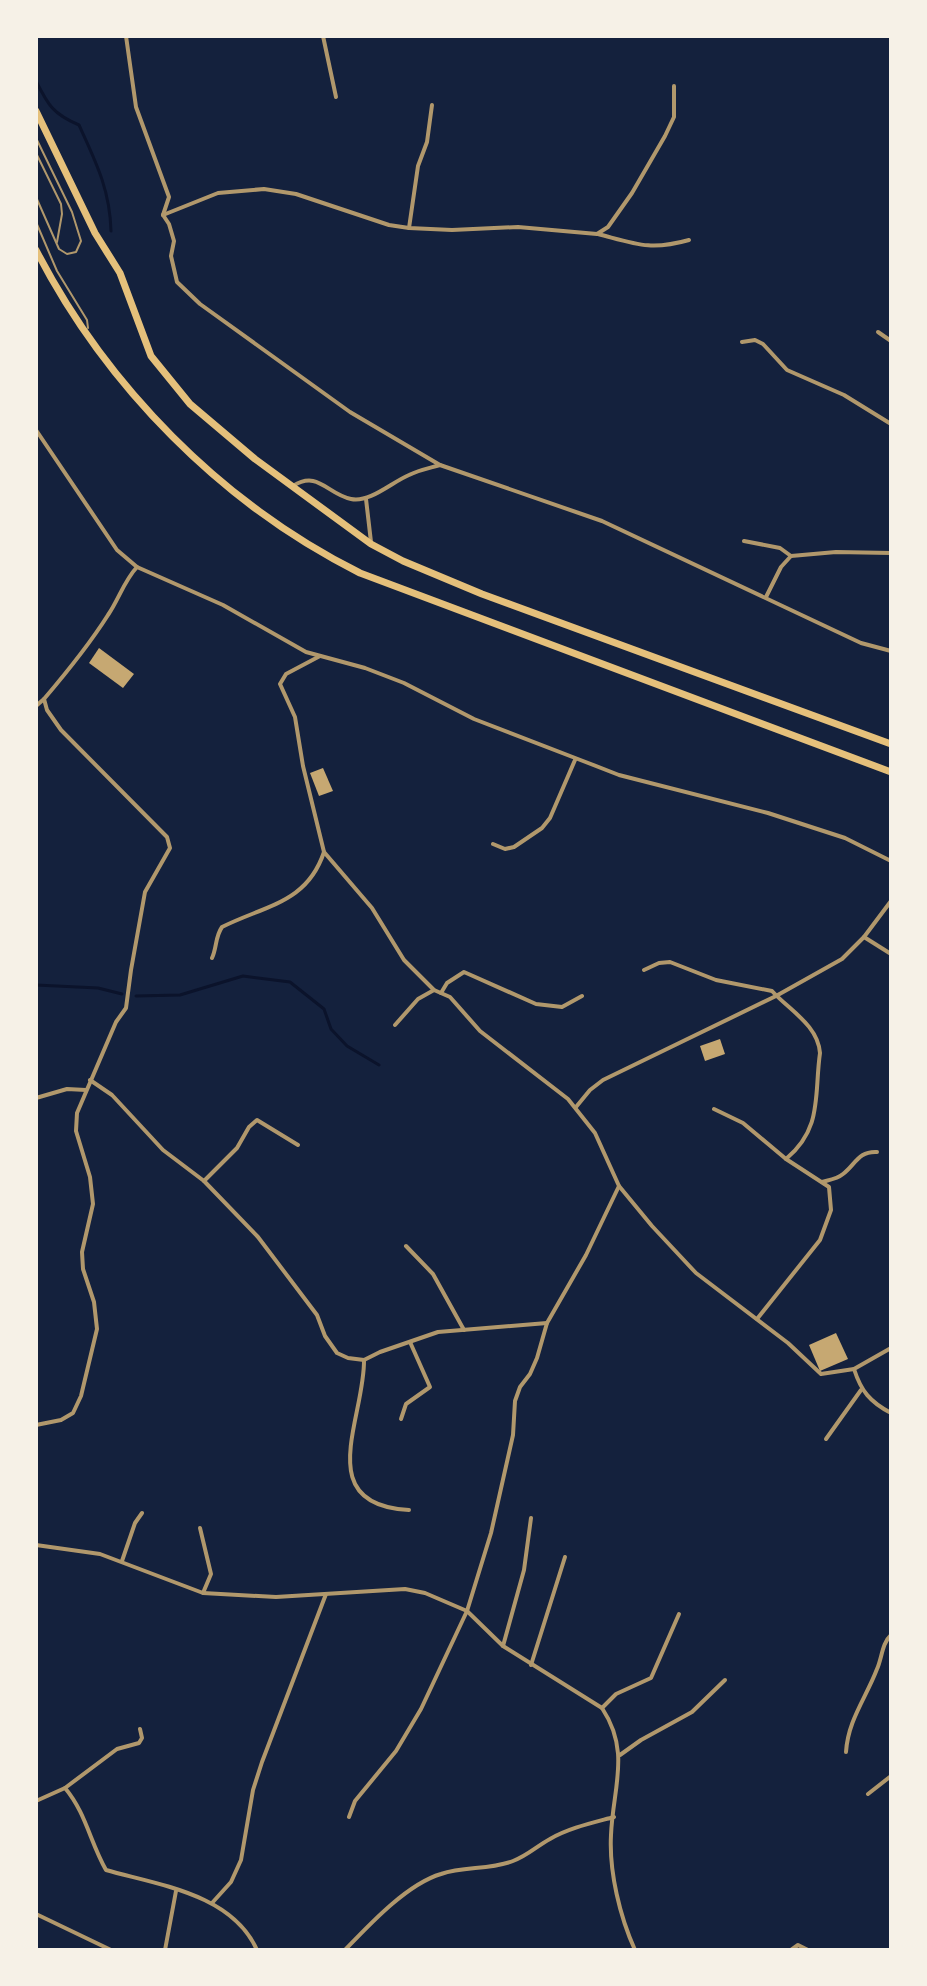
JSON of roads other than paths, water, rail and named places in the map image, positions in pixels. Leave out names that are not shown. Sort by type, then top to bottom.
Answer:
[{"type":"highway","points":[[36,111],[95,233],[120,273],[143,340],[160,370],[190,404],[292,486],[371,544],[403,561],[482,594],[891,744]]},
{"type":"highway","points":[[36,250],[40,263],[88,337],[139,402],[183,446],[264,515],[317,552],[360,573],[891,772]]},
{"type":"street","points":[[126,36],[136,107],[169,197],[163,215]]},
{"type":"street","points":[[323,36],[336,97]]},
{"type":"street","points":[[597,234],[608,227],[625,203],[665,136],[674,117],[674,86]]},
{"type":"street","points":[[409,228],[418,166],[427,142],[432,105]]},
{"type":"street","points":[[163,215],[218,193],[264,189],[296,194],[389,225],[409,228],[518,227],[597,234],[647,247],[689,240]]},
{"type":"street","points":[[163,215],[174,241],[171,256],[177,282],[200,304],[350,412],[440,465],[602,521],[861,643],[891,651]]},
{"type":"street","points":[[878,332],[891,341]]},
{"type":"street","points":[[742,342],[755,340],[763,344],[787,370],[844,395],[891,424]]},
{"type":"street","points":[[36,430],[117,550],[137,567],[223,605],[293,645],[404,683],[474,719],[576,759],[619,775],[768,813],[845,838],[891,861]]},
{"type":"street","points":[[292,486],[302,480],[314,480],[352,499],[366,499],[411,474],[440,465]]},
{"type":"street","points":[[366,499],[371,544]]},
{"type":"street","points":[[744,541],[780,548],[791,556],[836,552],[891,553]]},
{"type":"street","points":[[766,597],[781,567],[791,556]]},
{"type":"street","points":[[36,706],[83,653],[111,611],[128,576],[137,567]]},
{"type":"street","points":[[320,656],[286,674],[280,684],[295,717],[303,766],[324,852],[372,908],[404,960],[434,990],[450,997],[480,1031],[568,1099],[595,1133],[619,1186],[652,1226],[696,1273],[757,1319],[821,1374],[854,1369],[891,1348]]},
{"type":"street","points":[[36,1425],[61,1420],[73,1413],[84,1386],[97,1329],[94,1302],[83,1269],[82,1252],[93,1204],[90,1177],[76,1131],[77,1113],[116,1022],[126,1008],[145,892],[167,856],[170,842],[61,730],[47,710],[44,699]]},
{"type":"street","points":[[493,844],[505,849],[514,847],[542,828],[550,818],[576,759]]},
{"type":"street","points":[[212,958],[222,927],[296,893],[310,883],[324,852]]},
{"type":"street","points":[[576,1107],[603,1080],[776,996],[842,959],[864,937],[891,901]]},
{"type":"street","points":[[864,937],[891,954]]},
{"type":"street","points":[[644,970],[670,962],[716,980],[764,988],[807,1025],[820,1046],[814,1121],[798,1149],[786,1159]]},
{"type":"street","points":[[441,993],[447,983],[464,972],[536,1004],[562,1007],[582,996]]},
{"type":"street","points":[[395,1025],[418,999],[434,990]]},
{"type":"street","points":[[90,1080],[112,1095],[163,1150],[204,1181],[258,1237],[317,1315],[325,1336],[337,1353],[364,1360],[438,1332],[547,1323]]},
{"type":"street","points":[[36,1098],[67,1089],[86,1090]]},
{"type":"street","points":[[714,1109],[750,1128],[786,1159],[829,1187],[831,1210],[820,1240],[757,1319]]},
{"type":"street","points":[[204,1181],[237,1148],[249,1127],[257,1120],[298,1145]]},
{"type":"street","points":[[822,1182],[840,1176],[867,1151],[877,1152]]},
{"type":"street","points":[[349,1817],[355,1801],[396,1751],[421,1709],[467,1611],[491,1533],[513,1435],[515,1401],[520,1387],[537,1358],[547,1323],[586,1255],[619,1186]]},
{"type":"street","points":[[406,1246],[433,1274],[464,1330]]},
{"type":"street","points":[[401,1419],[406,1404],[430,1387],[410,1342]]},
{"type":"street","points":[[364,1360],[349,1464],[356,1490],[364,1498],[384,1506],[409,1510]]},
{"type":"street","points":[[854,1369],[861,1390],[876,1405],[891,1413]]},
{"type":"street","points":[[826,1439],[861,1390]]},
{"type":"street","points":[[122,1561],[135,1523],[142,1513]]},
{"type":"street","points":[[503,1646],[524,1570],[531,1518]]},
{"type":"street","points":[[200,1528],[211,1574],[203,1593]]},
{"type":"street","points":[[36,1545],[100,1554],[203,1593],[276,1597],[405,1589],[425,1593],[467,1611],[503,1646],[602,1708],[613,1725],[620,1755],[611,1835],[613,1868],[628,1934],[635,1950]]},
{"type":"street","points":[[531,1665],[565,1557]]},
{"type":"street","points":[[212,1903],[231,1882],[241,1860],[253,1790],[326,1594]]},
{"type":"street","points":[[602,1708],[616,1694],[651,1678],[679,1614]]},
{"type":"street","points":[[846,1752],[849,1729],[876,1674],[884,1644],[891,1635]]},
{"type":"street","points":[[620,1755],[692,1712],[725,1680]]},
{"type":"street","points":[[36,1801],[65,1788],[117,1749],[139,1743],[142,1738],[140,1729]]},
{"type":"street","points":[[868,1794],[891,1776]]},
{"type":"street","points":[[65,1788],[86,1819],[97,1854],[106,1870],[212,1903],[248,1931],[257,1950]]},
{"type":"street","points":[[345,1950],[408,1892],[437,1875],[459,1869],[499,1866],[531,1852],[548,1839],[614,1817]]},
{"type":"street","points":[[165,1950],[176,1891]]},
{"type":"street","points":[[36,1914],[111,1950]]},
{"type":"street","points":[[791,1950],[798,1945],[808,1950]]},
{"type":"lane","points":[[36,138],[72,212],[81,239],[81,247],[75,254],[67,254],[58,247],[36,197]]},
{"type":"lane","points":[[36,153],[61,204],[58,247]]},
{"type":"lane","points":[[36,222],[53,263],[87,320],[88,337]]},
{"type":"waterway","points":[[36,81],[52,108],[79,125],[105,189],[111,231]]},
{"type":"waterway","points":[[136,996],[180,995],[243,976],[290,982],[324,1009],[331,1029],[347,1046],[379,1065]]},
{"type":"waterway","points":[[36,985],[98,988],[122,994]]}]
